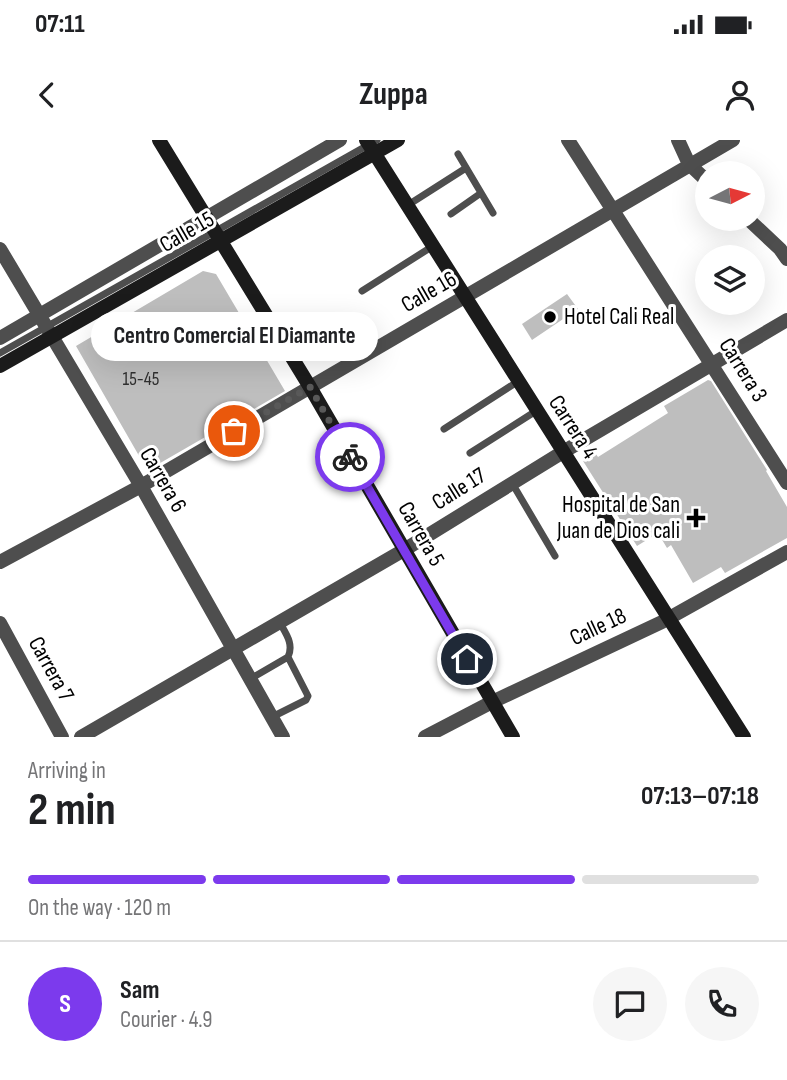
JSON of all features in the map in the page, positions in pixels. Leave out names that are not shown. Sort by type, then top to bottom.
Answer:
[{"type":"street","name":"Carrera 5","points":[[159,140],[310,387],[513,737]]},
{"type":"street","name":"Calle 15","points":[[0,366],[45,327],[207,218],[340,140]]},
{"type":"street","name":"Calle 15","points":[[0,338],[45,327],[217,235],[372,145],[398,140]]},
{"type":"street","name":"Carrera 3","points":[[568,140],[787,483]]},
{"type":"street","points":[[678,140],[689,164],[695,170]]},
{"type":"street","name":"Calle 16","points":[[0,562],[141,486],[465,297],[717,145],[733,140]]},
{"type":"street","name":"Carrera 4","points":[[372,145],[517,382],[744,737]]},
{"type":"street","points":[[760,231],[787,259]]},
{"type":"street","name":"Carrera 6","points":[[0,249],[141,486],[283,737]]},
{"type":"street","name":"Calle 17","points":[[81,737],[281,623],[787,320]]},
{"type":"street","name":"Calle 18","points":[[425,737],[668,618],[787,552]]},
{"type":"street","name":"Carrera 7","points":[[0,623],[62,737]]},
{"type":"lane","points":[[458,154],[493,213]]},
{"type":"lane","points":[[408,205],[466,168]]},
{"type":"lane","points":[[451,214],[481,193]]},
{"type":"lane","points":[[362,290],[434,246]]},
{"type":"lane","points":[[0,353],[45,327]]},
{"type":"lane","points":[[444,429],[517,382]]},
{"type":"lane","points":[[470,453],[536,411]]},
{"type":"lane","points":[[512,483],[555,556]]},
{"type":"lane","points":[[250,679],[288,657],[291,647],[281,623]]},
{"type":"lane","points":[[272,717],[306,700],[308,696],[288,657]]},
{"type":"building","points":[[203,271],[216,274],[285,391],[155,466],[150,456],[142,461],[76,346]]},
{"type":"building","name":"Hotel Cali Real","points":[[567,294],[578,309],[532,340],[522,324]]},
{"type":"building","name":"Hospital de San Juan de Dios cali","points":[[708,380],[767,470],[787,507],[787,538],[725,573],[721,567],[693,583],[671,545],[667,548],[658,533],[637,546],[583,457],[593,450],[598,457],[668,413],[664,406]]},
{"type":"way so far","points":[[234,431],[310,387],[350,457]]},
{"type":"place","name":"Hotel Cali Real","points":[[550,317]]},
{"type":"place","name":"Centro Comercial El Diamante","points":[[234,431]]},
{"type":"place","name":"Hospital de San Juan de Dios cali","points":[[696,518]]},
{"type":"route","points":[[350,457],[467,659]]}]
